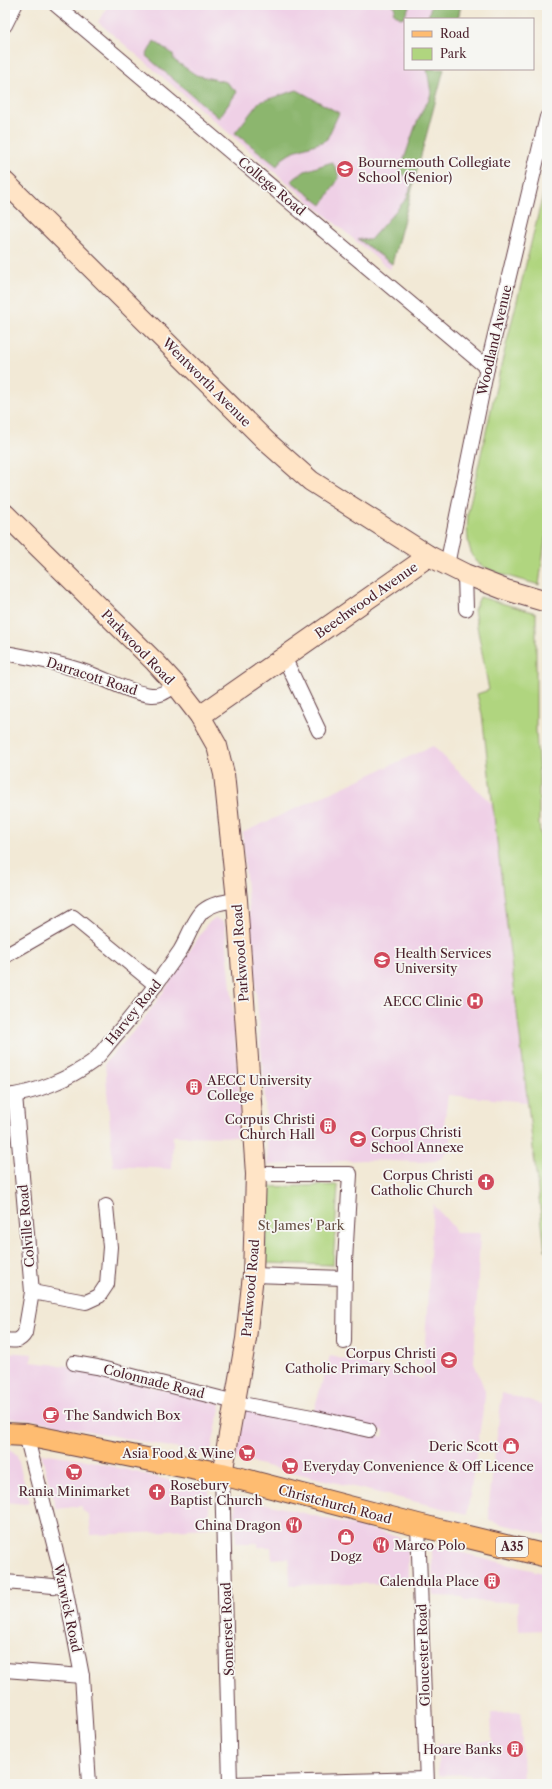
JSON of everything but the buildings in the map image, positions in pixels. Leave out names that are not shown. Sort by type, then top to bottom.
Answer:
[{"type":"main road","name":"Wentworth Avenue","points":[[5,182],[267,442],[311,481],[429,556]]},
{"type":"main road","name":"Parkwood Road","points":[[5,514],[155,662],[176,685],[200,716],[217,746],[224,774],[237,900],[256,1174],[254,1275],[246,1339],[222,1474]]},
{"type":"main road","name":"Beechwood Avenue","points":[[200,716],[429,556],[465,574],[506,590],[547,602]]},
{"type":"main road","name":"Christchurch Road","points":[[15,1434],[222,1474],[418,1525],[547,1556]]},
{"type":"street","points":[[5,25],[15,5]]},
{"type":"street","name":"College Road","points":[[56,5],[487,368]]},
{"type":"street","name":"Woodland Avenue","points":[[447,565],[487,368],[547,117]]},
{"type":"street","points":[[465,574],[466,609]]},
{"type":"street","name":"Darracott Road","points":[[5,653],[53,662],[138,692],[152,695],[163,694],[176,685]]},
{"type":"street","points":[[284,657],[319,731]]},
{"type":"street","name":"Harvey Road","points":[[10,1095],[52,1084],[70,1076],[93,1061],[133,1016],[156,985],[182,948],[202,912],[214,904],[237,900]]},
{"type":"street","points":[[5,956],[73,917],[156,985]]},
{"type":"street","name":"Colville Road","points":[[5,1340],[17,1341],[22,1338],[25,1333],[32,1292],[10,1095]]},
{"type":"street","points":[[256,1174],[350,1174],[344,1278],[344,1342]]},
{"type":"street","points":[[32,1292],[86,1302],[99,1296],[107,1284],[109,1254],[106,1206]]},
{"type":"street","points":[[254,1275],[344,1278]]},
{"type":"street","name":"Colonnade Road","points":[[74,1363],[97,1367],[246,1405],[312,1417],[369,1430]]},
{"type":"street","name":"Warwick Road","points":[[15,1434],[65,1587],[82,1676],[89,1784]]},
{"type":"street","name":"Somerset Road","points":[[222,1474],[230,1784]]},
{"type":"street","name":"Gloucester Road","points":[[418,1525],[426,1782]]},
{"type":"street","points":[[5,1582],[65,1587]]},
{"type":"street","points":[[5,1670],[82,1676]]},
{"type":"street","points":[[230,1784],[426,1782]]},
{"type":"shaded area","name":"Bournemouth Collegiate School (Senior)","points":[[108,5],[462,5],[458,18],[404,18],[404,70],[444,70],[390,270],[98,22]]},
{"type":"shaded area","name":"Health Services University","points":[[433,746],[492,804],[527,1102],[448,1095],[444,1125],[451,1126],[450,1152],[446,1152],[442,1158],[435,1161],[417,1162],[362,1160],[268,1165],[264,1082],[242,833]]},
{"type":"shaded area","points":[[215,918],[223,922],[225,926],[234,1018],[242,1137],[173,1136],[172,1169],[113,1166],[105,1063],[140,1024],[162,994],[207,924]]},
{"type":"shaded area","name":"Corpus Christi Catholic Primary School","points":[[433,1204],[453,1227],[455,1233],[480,1233],[474,1363],[485,1391],[485,1397],[467,1514],[237,1459],[236,1455],[246,1408],[317,1421],[383,1437],[384,1431],[313,1413],[330,1356],[423,1379]]},
{"type":"shaded area","points":[[5,1352],[32,1354],[31,1362],[67,1366],[221,1404],[210,1455],[33,1420],[5,1418]]},
{"type":"shaded area","points":[[502,1393],[547,1406],[547,1535],[489,1521],[489,1503]]},
{"type":"shaded area","points":[[5,1450],[12,1451],[17,1455],[29,1501],[26,1504],[5,1502]]},
{"type":"shaded area","points":[[41,1453],[82,1459],[209,1490],[209,1528],[166,1530],[166,1532],[91,1535],[89,1515],[82,1510],[82,1506],[56,1509]]},
{"type":"shaded area","points":[[238,1497],[398,1536],[408,1546],[408,1583],[290,1585],[289,1558],[272,1559],[271,1547],[258,1547],[258,1543],[236,1543],[235,1500]]},
{"type":"shaded area","name":"Calendula Place","points":[[435,1546],[547,1574],[547,1630],[519,1631],[518,1602],[464,1601],[463,1597],[433,1596],[432,1550]]},
{"type":"shaded area","points":[[521,1712],[523,1784],[486,1784],[486,1776],[471,1776],[470,1774],[438,1775],[438,1744],[492,1741],[491,1713]]},
{"type":"green space","points":[[392,5],[410,5],[404,17],[400,18],[393,12],[395,8]]},
{"type":"green space","points":[[431,5],[461,5],[458,18],[428,18]]},
{"type":"green space","points":[[154,41],[173,54],[174,60],[196,75],[226,82],[237,92],[219,118],[146,56]]},
{"type":"green space","points":[[427,70],[444,70],[392,264],[358,239],[370,240],[407,198],[412,183],[400,171],[415,127],[431,93]]},
{"type":"green space","points":[[297,90],[339,113],[327,139],[294,151],[282,159],[277,166],[235,133],[259,102]]},
{"type":"green space","points":[[332,162],[337,170],[339,178],[322,205],[291,181],[305,171]]},
{"type":"green space","points":[[547,178],[547,526],[539,585],[494,571],[478,563],[471,553],[467,524],[468,512],[499,374]]},
{"type":"green space","points":[[480,597],[536,613],[536,730],[539,777],[539,823],[547,893],[547,1251],[545,1250],[482,714],[477,694],[489,690],[474,610]]},
{"type":"green space","name":"St James' Park","points":[[338,1185],[333,1265],[265,1263],[267,1187]]},
{"type":"place","name":"Bournemouth Collegiate School (Senior)","points":[[345,169]]},
{"type":"place","name":"Health Services University","points":[[382,960]]},
{"type":"place","name":"AECC Clinic","points":[[475,1001]]},
{"type":"place","name":"AECC University College","points":[[194,1087]]},
{"type":"place","name":"Corpus Christi Church Hall","points":[[328,1126]]},
{"type":"place","name":"Corpus Christi School Annexe","points":[[358,1139]]},
{"type":"place","name":"Corpus Christi Catholic Church","points":[[486,1182]]},
{"type":"place","name":"Corpus Christi Catholic Primary School","points":[[449,1360]]},
{"type":"place","name":"The Sandwich Box","points":[[51,1415]]},
{"type":"place","name":"Deric Scott","points":[[511,1446]]},
{"type":"place","name":"Asia Food & Wine","points":[[247,1453]]},
{"type":"place","name":"Everyday Convenience & Off Licence","points":[[290,1466]]},
{"type":"place","name":"Rania Minimarket","points":[[74,1472]]},
{"type":"place","name":"Rosebury Baptist Church","points":[[157,1492]]},
{"type":"place","name":"China Dragon","points":[[294,1525]]},
{"type":"place","name":"Dogz","points":[[346,1537]]},
{"type":"place","name":"Marco Polo","points":[[381,1545]]},
{"type":"place","name":"Calendula Place","points":[[492,1581]]},
{"type":"place","name":"Hoare Banks","points":[[515,1749]]}]
